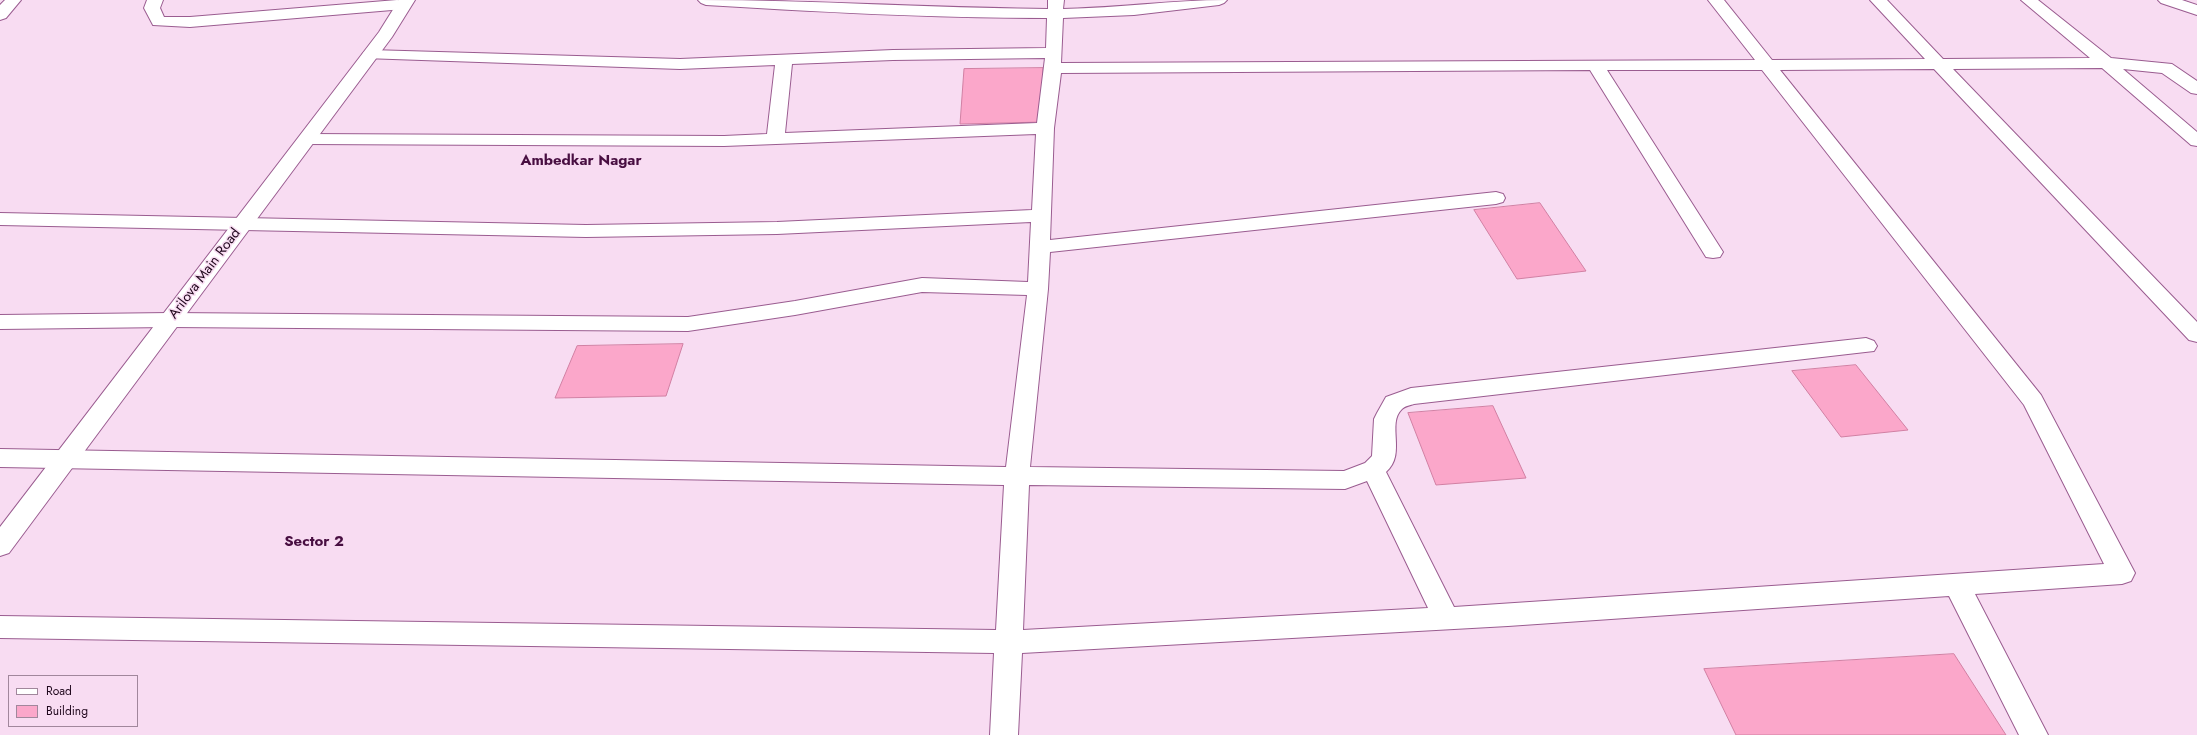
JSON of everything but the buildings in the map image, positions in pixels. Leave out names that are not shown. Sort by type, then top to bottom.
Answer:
[{"type":"street","points":[[0,15],[13,0]]},
{"type":"street","points":[[155,0],[152,8],[159,22],[190,22],[405,2]]},
{"type":"street","points":[[706,0],[843,9],[1056,7],[1127,11],[1192,5],[1219,0]]},
{"type":"street","points":[[0,627],[1009,642],[1446,618],[2122,573],[2032,401],[1716,0]]},
{"type":"street","points":[[1878,0],[1941,64],[2197,335]]},
{"type":"street","points":[[2029,0],[2106,63],[2197,141]]},
{"type":"street","points":[[2166,0],[2197,10]]},
{"type":"street","name":"Arilova Main Road","points":[[0,546],[370,55],[405,2]]},
{"type":"street","points":[[1004,735],[1017,476],[1038,289],[1045,128],[1053,60],[1056,7]]},
{"type":"street","points":[[370,55],[680,64],[893,55],[1053,60],[1596,66],[2106,63],[2166,68],[2197,88]]},
{"type":"street","points":[[775,139],[784,60]]},
{"type":"street","points":[[1596,66],[1713,252]]},
{"type":"street","points":[[307,139],[724,141],[1045,128]]},
{"type":"street","points":[[1041,247],[1496,198]]},
{"type":"street","points":[[0,219],[586,231],[777,228],[1041,216]]},
{"type":"street","points":[[0,322],[170,320],[688,324],[795,308],[922,285],[1038,289]]},
{"type":"street","points":[[0,458],[1017,476],[1345,480],[1373,469],[1384,460],[1385,419],[1394,403],[1411,396],[1866,346]]},
{"type":"street","points":[[1373,469],[1446,618]]},
{"type":"street","points":[[1957,585],[2034,735]]},
{"type":"district","name":"Ambedkar Nagar","points":[[581,161]]},
{"type":"district","name":"Sector 2","points":[[314,542]]}]
